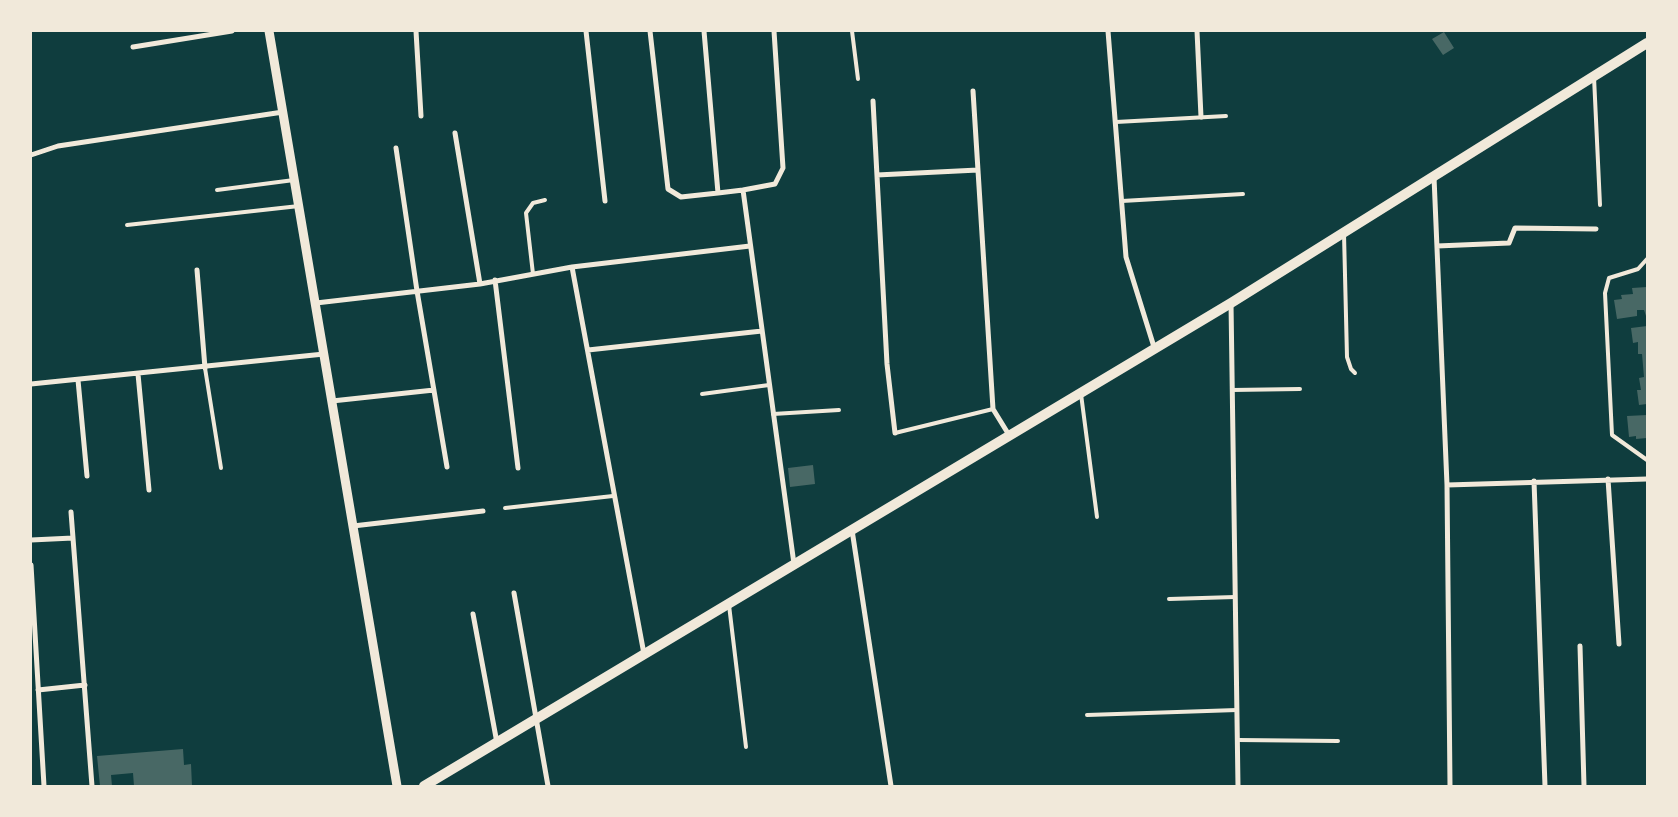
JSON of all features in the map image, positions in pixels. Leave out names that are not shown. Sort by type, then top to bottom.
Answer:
[{"type":"main road","points":[[424,786],[1010,436],[1154,347],[1231,303],[1647,43]]},
{"type":"street","points":[[133,47],[232,31]]},
{"type":"street","points":[[269,31],[397,786]]},
{"type":"street","points":[[416,31],[421,116]]},
{"type":"street","points":[[586,31],[606,201]]},
{"type":"street","points":[[650,31],[668,188],[681,197],[743,190],[775,184],[783,168],[774,31]]},
{"type":"street","points":[[704,31],[718,193]]},
{"type":"street","points":[[1108,31],[1126,257],[1154,347]]},
{"type":"street","points":[[1196,31],[1201,117]]},
{"type":"street","points":[[974,91],[993,409],[1010,436]]},
{"type":"street","points":[[873,101],[887,364],[895,433]]},
{"type":"street","points":[[31,155],[58,146],[283,112]]},
{"type":"street","points":[[455,133],[480,284]]},
{"type":"street","points":[[396,148],[417,291],[448,467]]},
{"type":"street","points":[[877,175],[978,170]]},
{"type":"street","points":[[1434,177],[1447,485],[1450,786]]},
{"type":"street","points":[[743,190],[794,564]]},
{"type":"street","points":[[1437,246],[1509,243],[1515,228],[1596,229]]},
{"type":"street","points":[[316,303],[480,284],[572,268],[750,246]]},
{"type":"street","points":[[572,268],[644,654]]},
{"type":"street","points":[[197,270],[205,368]]},
{"type":"street","points":[[495,280],[518,468]]},
{"type":"street","points":[[1231,303],[1238,786]]},
{"type":"street","points":[[588,350],[762,331]]},
{"type":"street","points":[[31,384],[205,368],[324,354]]},
{"type":"street","points":[[138,374],[149,490]]},
{"type":"street","points":[[78,380],[87,476]]},
{"type":"street","points":[[332,401],[434,390]]},
{"type":"street","points":[[1608,479],[1619,644]]},
{"type":"street","points":[[1447,485],[1647,479]]},
{"type":"street","points":[[1534,482],[1545,786]]},
{"type":"street","points":[[353,526],[483,511]]},
{"type":"street","points":[[72,512],[92,786]]},
{"type":"street","points":[[852,530],[892,786]]},
{"type":"street","points":[[31,540],[73,538]]},
{"type":"street","points":[[31,565],[44,786]]},
{"type":"street","points":[[514,593],[548,786]]},
{"type":"street","points":[[473,614],[497,743]]},
{"type":"street","points":[[1580,646],[1584,786]]},
{"type":"street","points":[[38,690],[85,684]]},
{"type":"lane","points":[[852,31],[858,79]]},
{"type":"lane","points":[[1594,77],[1600,205]]},
{"type":"lane","points":[[1116,122],[1226,116]]},
{"type":"lane","points":[[217,190],[295,180]]},
{"type":"lane","points":[[1122,201],[1243,194]]},
{"type":"lane","points":[[533,274],[526,213],[533,203],[546,200]]},
{"type":"lane","points":[[127,225],[299,206]]},
{"type":"lane","points":[[1344,234],[1347,357],[1351,369],[1355,373]]},
{"type":"lane","points":[[1647,259],[1638,269],[1610,278],[1605,293],[1612,435],[1647,460]]},
{"type":"lane","points":[[205,368],[221,468]]},
{"type":"lane","points":[[702,394],[769,385]]},
{"type":"lane","points":[[1232,390],[1300,389]]},
{"type":"lane","points":[[1081,392],[1097,517]]},
{"type":"lane","points":[[895,433],[993,409]]},
{"type":"lane","points":[[773,414],[840,410]]},
{"type":"lane","points":[[505,508],[614,496]]},
{"type":"lane","points":[[1169,599],[1236,597]]},
{"type":"lane","points":[[729,603],[746,747]]},
{"type":"lane","points":[[1087,715],[1237,710]]},
{"type":"lane","points":[[1238,740],[1338,741]]},
{"type":"building","points":[[1444,32],[1454,48],[1443,55],[1432,39]]},
{"type":"building","points":[[1647,287],[1647,319],[1644,310],[1637,310],[1637,316],[1617,319],[1614,300],[1622,299],[1621,295],[1633,294],[1632,288]]},
{"type":"building","points":[[1647,326],[1647,404],[1639,405],[1637,390],[1641,390],[1639,378],[1644,377],[1642,354],[1638,354],[1638,342],[1633,343],[1631,328]]},
{"type":"building","points":[[1647,415],[1647,438],[1636,439],[1636,436],[1629,437],[1627,416]]},
{"type":"building","points":[[813,465],[815,484],[790,487],[788,468]]},
{"type":"building","points":[[183,749],[184,765],[191,764],[192,786],[134,786],[133,773],[111,775],[112,786],[100,786],[97,756]]}]
